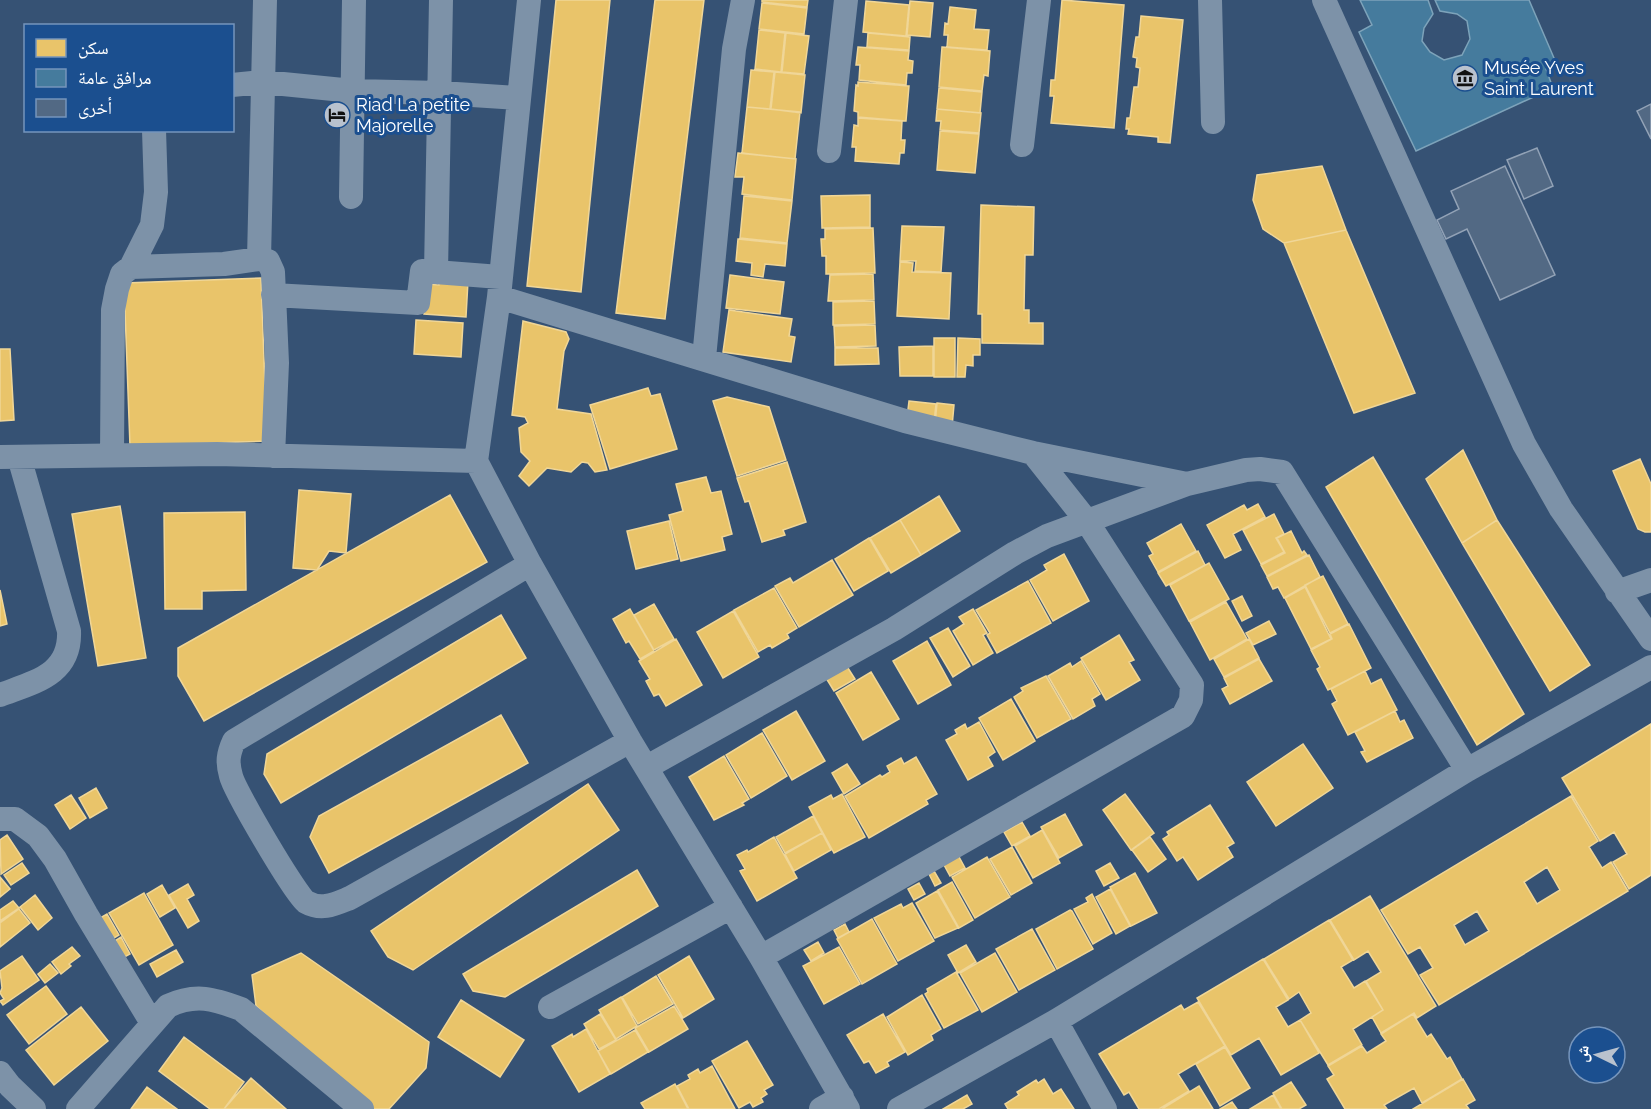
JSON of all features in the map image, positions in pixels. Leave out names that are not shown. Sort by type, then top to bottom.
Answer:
[{"type":"street","points":[[259,259],[266,0]]},
{"type":"street","points":[[351,197],[354,0]]},
{"type":"street","points":[[436,272],[441,0]]},
{"type":"street","points":[[529,0],[500,287],[476,461],[530,564],[630,741],[761,957],[837,1105]]},
{"type":"street","points":[[704,358],[734,49],[743,0]]},
{"type":"street","points":[[829,151],[846,0]]},
{"type":"street","points":[[1022,145],[1039,0]]},
{"type":"street","points":[[1210,0],[1213,122]]},
{"type":"street","points":[[1324,0],[1524,444],[1561,509],[1651,639]]},
{"type":"street","points":[[234,85],[263,82],[353,91],[519,98]]},
{"type":"street","points":[[112,455],[113,310],[122,274],[131,267],[152,225],[156,192],[154,132]]},
{"type":"street","points":[[131,267],[267,260],[272,268],[277,363],[273,456]]},
{"type":"street","points":[[273,295],[418,303],[422,271],[436,272],[500,287],[704,358],[905,420],[1033,453],[1187,484]]},
{"type":"street","points":[[761,957],[1183,716],[1191,700],[1191,685],[1086,520],[1033,453]]},
{"type":"street","points":[[0,695],[45,678],[60,666],[69,644],[69,631],[10,457],[273,456],[476,461]]},
{"type":"street","points":[[647,767],[894,629],[1047,536],[1187,484],[1246,470],[1260,469],[1282,472],[1467,770]]},
{"type":"street","points":[[530,564],[234,741],[227,756],[231,779],[292,886],[306,902],[328,908],[350,898],[630,741]]},
{"type":"street","points":[[1617,592],[1651,580]]},
{"type":"street","points":[[899,1109],[1056,1021],[1467,770],[1651,667]]},
{"type":"street","points":[[0,819],[15,819],[39,836],[152,1023]]},
{"type":"street","points":[[550,1007],[731,908]]},
{"type":"street","points":[[78,1109],[168,1006],[184,999],[204,998],[241,1009],[362,1109]]},
{"type":"street","points":[[1056,1021],[1105,1109]]},
{"type":"street","points":[[0,1073],[34,1109]]},
{"type":"building: سكن","points":[[556,0],[610,0],[581,292],[527,286]]},
{"type":"building: سكن","points":[[655,0],[704,0],[665,319],[616,313]]},
{"type":"building: سكن","points":[[762,0],[808,0],[807,7],[762,2]]},
{"type":"building: سكن","points":[[1062,0],[1124,5],[1114,128],[1051,123],[1054,96],[1050,96],[1051,80],[1055,80]]},
{"type":"building: سكن","points":[[866,1],[909,5],[906,36],[863,32]]},
{"type":"building: سكن","points":[[910,1],[933,3],[930,37],[907,35]]},
{"type":"building: سكن","points":[[762,3],[807,8],[804,34],[759,29]]},
{"type":"building: سكن","points":[[950,7],[976,10],[974,29],[989,30],[987,50],[947,47],[948,35],[944,35]]},
{"type":"building: سكن","points":[[1141,16],[1183,20],[1170,143],[1158,142],[1158,137],[1128,134],[1129,129],[1126,129],[1127,118],[1130,118],[1134,87],[1138,87],[1140,68],[1136,67],[1137,58],[1133,57],[1136,37],[1139,37]]},
{"type":"building: سكن","points":[[759,30],[785,33],[781,72],[755,69]]},
{"type":"building: سكن","points":[[786,33],[809,36],[804,74],[782,72]]},
{"type":"building: سكن","points":[[868,33],[910,37],[909,50],[867,47]]},
{"type":"building: سكن","points":[[858,47],[909,51],[908,60],[913,61],[912,73],[907,73],[906,85],[859,80],[860,65],[856,65]]},
{"type":"building: سكن","points":[[942,47],[990,51],[988,76],[984,75],[982,91],[939,87]]},
{"type":"building: سكن","points":[[751,70],[774,72],[770,109],[747,107]]},
{"type":"building: سكن","points":[[775,72],[805,75],[801,113],[771,109]]},
{"type":"building: سكن","points":[[858,82],[909,86],[906,121],[858,117],[858,112],[854,111]]},
{"type":"building: سكن","points":[[939,88],[982,92],[980,113],[937,109]]},
{"type":"building: سكن","points":[[747,107],[800,112],[795,159],[742,153]]},
{"type":"building: سكن","points":[[937,109],[981,113],[979,133],[940,130],[941,121],[936,121]]},
{"type":"building: سكن","points":[[858,118],[902,121],[901,140],[905,140],[904,153],[900,153],[899,164],[855,161],[856,147],[852,147],[854,125],[858,126]]},
{"type":"building: سكن","points":[[940,131],[979,134],[975,173],[937,170]]},
{"type":"building: سكن","points":[[738,153],[796,159],[792,200],[742,194],[744,177],[735,177]]},
{"type":"building: سكن","points":[[1322,166],[1346,230],[1284,243],[1263,229],[1253,200],[1257,175]]},
{"type":"building: سكن","points":[[870,195],[870,227],[822,228],[821,196]]},
{"type":"building: سكن","points":[[744,196],[792,201],[787,243],[740,238]]},
{"type":"building: سكن","points":[[981,205],[1034,207],[1033,255],[1025,255],[1024,310],[1029,310],[1029,323],[1043,323],[1043,344],[982,343],[982,314],[978,314]]},
{"type":"building: سكن","points":[[902,226],[944,227],[941,272],[915,271],[916,261],[900,261]]},
{"type":"building: سكن","points":[[873,228],[875,273],[826,274],[826,256],[822,256],[821,239],[825,239],[825,229]]},
{"type":"building: سكن","points":[[1346,230],[1415,393],[1354,413],[1284,243]]},
{"type":"building: سكن","points":[[738,239],[787,244],[785,266],[765,264],[763,277],[751,275],[752,263],[736,261]]},
{"type":"building: سكن","points":[[900,262],[913,263],[912,272],[951,273],[949,319],[897,316]]},
{"type":"building: سكن","points":[[873,274],[874,300],[828,301],[830,275]]},
{"type":"building: سكن","points":[[730,275],[784,282],[780,314],[726,308]]},
{"type":"building: سكن","points":[[261,278],[267,441],[130,446],[124,283]]},
{"type":"building: سكن","points":[[439,279],[468,281],[466,317],[424,314],[426,284],[439,285]]},
{"type":"building: سكن","points":[[874,301],[875,324],[833,325],[833,302]]},
{"type":"building: سكن","points":[[729,310],[792,319],[789,336],[795,337],[791,362],[723,352]]},
{"type":"building: سكن","points":[[416,320],[463,323],[461,357],[414,354]]},
{"type":"building: سكن","points":[[523,321],[566,332],[569,339],[564,351],[557,409],[591,414],[607,470],[595,472],[588,463],[582,462],[571,472],[547,468],[529,486],[519,476],[530,461],[521,452],[519,428],[528,423],[525,417],[512,415]]},
{"type":"building: سكن","points":[[875,325],[876,346],[835,347],[834,326]]},
{"type":"building: سكن","points":[[934,338],[955,338],[955,377],[934,377]]},
{"type":"building: سكن","points":[[958,338],[980,339],[980,355],[973,355],[973,366],[966,365],[965,377],[957,377]]},
{"type":"building: سكن","points":[[933,346],[933,376],[900,376],[899,347]]},
{"type":"building: سكن","points":[[835,348],[878,348],[879,364],[835,365]]},
{"type":"building: سكن","points":[[0,349],[10,349],[14,420],[0,421]]},
{"type":"building: سكن","points":[[648,388],[651,396],[660,394],[677,449],[610,469],[590,405]]},
{"type":"building: سكن","points":[[727,397],[769,407],[786,460],[737,476],[713,401]]},
{"type":"building: سكن","points":[[909,401],[936,404],[934,422],[907,418]]},
{"type":"building: سكن","points":[[937,403],[954,405],[952,427],[935,425]]},
{"type":"building: سكن","points":[[1463,450],[1497,520],[1462,543],[1426,479]]},
{"type":"building: سكن","points":[[1373,457],[1524,714],[1477,745],[1326,487]]},
{"type":"building: سكن","points":[[1640,459],[1651,484],[1651,532],[1638,529],[1613,471]]},
{"type":"building: سكن","points":[[787,462],[806,522],[783,530],[785,535],[762,542],[749,501],[745,502],[737,478]]},
{"type":"building: سكن","points":[[706,477],[711,493],[721,491],[732,534],[722,537],[725,550],[681,561],[669,515],[683,511],[676,484]]},
{"type":"building: سكن","points":[[299,490],[351,494],[346,553],[329,551],[317,570],[293,568]]},
{"type":"building: سكن","points":[[450,495],[487,562],[204,721],[178,676],[178,648]]},
{"type":"building: سكن","points":[[939,496],[960,531],[921,555],[900,520]]},
{"type":"building: سكن","points":[[1258,504],[1265,517],[1233,534],[1241,550],[1225,558],[1207,525],[1244,505],[1247,510]]},
{"type":"building: سكن","points":[[120,506],[146,658],[98,666],[72,514]]},
{"type":"building: سكن","points":[[245,512],[246,590],[202,591],[202,609],[165,609],[164,513]]},
{"type":"building: سكن","points":[[1274,514],[1284,534],[1276,538],[1284,552],[1261,564],[1243,530]]},
{"type":"building: سكن","points":[[900,520],[921,555],[891,573],[870,538]]},
{"type":"building: سكن","points":[[1497,520],[1590,665],[1550,691],[1462,543]]},
{"type":"building: سكن","points":[[669,521],[678,559],[636,569],[627,531]]},
{"type":"building: سكن","points":[[1181,524],[1196,551],[1158,572],[1149,556],[1153,554],[1147,543]]},
{"type":"building: سكن","points":[[1291,531],[1302,553],[1304,551],[1307,555],[1267,576],[1261,565],[1285,553],[1277,538]]},
{"type":"building: سكن","points":[[869,538],[888,571],[854,591],[835,559]]},
{"type":"building: سكن","points":[[1198,551],[1205,565],[1166,586],[1158,573]]},
{"type":"building: سكن","points":[[1064,554],[1089,601],[1053,621],[1030,580],[1047,570],[1044,565]]},
{"type":"building: سكن","points":[[1309,555],[1320,577],[1284,598],[1278,587],[1273,589],[1267,577]]},
{"type":"building: سكن","points":[[832,560],[853,595],[799,627],[775,586],[790,578],[793,583]]},
{"type":"building: سكن","points":[[1209,563],[1229,599],[1189,621],[1170,585]]},
{"type":"building: سكن","points":[[1323,576],[1348,624],[1330,633],[1305,585]]},
{"type":"building: سكن","points":[[1028,581],[1051,623],[997,653],[987,635],[990,633],[976,610]]},
{"type":"building: سكن","points":[[1305,587],[1331,639],[1311,649],[1285,598]]},
{"type":"building: سكن","points":[[774,588],[797,628],[787,634],[789,638],[772,648],[770,645],[758,652],[734,610]]},
{"type":"building: سكن","points":[[0,590],[7,624],[0,626]]},
{"type":"building: سكن","points":[[1242,596],[1252,616],[1242,621],[1232,601]]},
{"type":"building: سكن","points":[[1226,602],[1247,639],[1210,660],[1190,622]]},
{"type":"building: سكن","points":[[654,604],[674,639],[654,650],[634,615]]},
{"type":"building: سكن","points":[[630,609],[654,651],[640,659],[629,641],[626,643],[613,619]]},
{"type":"building: سكن","points":[[973,609],[987,633],[983,635],[993,653],[973,665],[953,631],[964,624],[959,617]]},
{"type":"building: سكن","points":[[733,611],[759,657],[723,678],[697,632]]},
{"type":"building: سكن","points":[[501,615],[526,658],[281,803],[264,774],[267,754]]},
{"type":"building: سكن","points":[[1269,621],[1276,634],[1253,645],[1246,633]]},
{"type":"building: سكن","points":[[1349,624],[1371,668],[1328,690],[1317,669],[1320,667],[1311,650],[1332,639],[1330,634]]},
{"type":"building: سكن","points":[[948,628],[970,666],[953,677],[930,638]]},
{"type":"building: سكن","points":[[1119,635],[1134,660],[1129,662],[1140,680],[1106,700],[1081,658]]},
{"type":"building: سكن","points":[[676,639],[702,685],[666,706],[659,694],[654,696],[646,681],[650,679],[639,661]]},
{"type":"building: سكن","points":[[1249,639],[1259,658],[1224,677],[1214,659]]},
{"type":"building: سكن","points":[[927,641],[951,685],[918,704],[893,661]]},
{"type":"building: سكن","points":[[1259,659],[1272,681],[1230,704],[1222,689],[1228,686],[1224,678]]},
{"type":"building: سكن","points":[[1081,661],[1100,694],[1092,699],[1095,706],[1073,719],[1048,676],[1070,663],[1072,667]]},
{"type":"building: سكن","points":[[846,665],[855,679],[834,691],[826,678]]},
{"type":"building: سكن","points":[[1365,671],[1371,684],[1381,679],[1397,710],[1348,735],[1332,704],[1337,701],[1331,689]]},
{"type":"building: سكن","points":[[871,672],[899,719],[863,740],[836,693]]},
{"type":"building: سكن","points":[[1046,676],[1071,719],[1037,738],[1014,697],[1023,691],[1021,688]]},
{"type":"building: سكن","points":[[1011,699],[1035,741],[1003,760],[979,718]]},
{"type":"building: سكن","points":[[796,711],[825,761],[792,780],[763,730]]},
{"type":"building: سكن","points":[[1395,711],[1400,722],[1404,720],[1413,738],[1367,762],[1361,752],[1365,751],[1355,732]]},
{"type":"building: سكن","points":[[501,715],[528,763],[329,873],[310,837],[319,816]]},
{"type":"building: سكن","points":[[979,722],[995,752],[988,757],[993,766],[968,780],[946,740],[957,734],[955,730],[965,724],[967,729]]},
{"type":"building: سكن","points":[[1651,724],[1651,875],[1629,889],[1613,862],[1627,854],[1614,832],[1600,841],[1562,778]]},
{"type":"building: سكن","points":[[762,733],[787,776],[751,798],[726,755]]},
{"type":"building: سكن","points":[[1303,744],[1333,788],[1276,826],[1247,782]]},
{"type":"building: سكن","points":[[724,756],[749,799],[742,803],[744,805],[714,820],[689,777]]},
{"type":"building: سكن","points":[[916,757],[937,794],[926,800],[928,804],[869,838],[845,796],[880,775],[882,777],[890,772],[887,766],[901,758],[904,764]]},
{"type":"building: سكن","points":[[847,764],[860,784],[844,794],[832,773]]},
{"type":"building: سكن","points":[[588,784],[619,830],[413,970],[388,957],[371,931]]},
{"type":"building: سكن","points":[[96,788],[107,808],[90,818],[79,798]]},
{"type":"building: سكن","points":[[842,794],[865,837],[834,853],[809,807],[831,795],[833,799]]},
{"type":"building: سكن","points":[[1125,794],[1154,833],[1131,850],[1103,810]]},
{"type":"building: سكن","points":[[71,795],[86,818],[70,829],[55,805]]},
{"type":"building: سكن","points":[[1571,796],[1598,841],[1589,847],[1602,868],[1611,862],[1628,891],[1439,1005],[1420,975],[1433,968],[1420,947],[1408,954],[1381,910]],"holes":[[[1547,867],[1560,890],[1537,904],[1524,882]],[[1477,911],[1489,931],[1465,945],[1454,925]]]},
{"type":"building: سكن","points":[[1210,805],[1234,843],[1227,847],[1233,857],[1198,880],[1183,857],[1177,861],[1163,839],[1169,835],[1167,832]]},
{"type":"building: سكن","points":[[1065,814],[1082,845],[1059,858],[1041,827]]},
{"type":"building: سكن","points":[[813,816],[822,833],[785,853],[776,837]]},
{"type":"building: سكن","points":[[1022,822],[1030,836],[1012,846],[1004,832]]},
{"type":"building: سكن","points":[[1042,830],[1060,863],[1033,878],[1015,846]]},
{"type":"building: سكن","points":[[822,833],[831,850],[794,871],[785,854]]},
{"type":"building: سكن","points":[[7,835],[23,859],[1,874],[0,840]]},
{"type":"building: سكن","points":[[774,837],[797,878],[757,901],[740,871],[745,869],[737,855],[747,850],[748,852]]},
{"type":"building: سكن","points":[[1150,837],[1166,859],[1148,872],[1132,850]]},
{"type":"building: سكن","points":[[1012,847],[1032,883],[1011,895],[990,859]]},
{"type":"building: سكن","points":[[958,855],[965,868],[950,876],[943,863]]},
{"type":"building: سكن","points":[[987,857],[1010,897],[975,918],[952,877]]},
{"type":"building: سكن","points":[[22,863],[29,873],[11,885],[4,875]]},
{"type":"building: سكن","points":[[1110,863],[1119,878],[1104,886],[1096,871]]},
{"type":"building: سكن","points":[[637,870],[658,906],[505,997],[473,991],[463,974]]},
{"type":"building: سكن","points":[[934,871],[941,883],[935,886],[929,874]]},
{"type":"building: سكن","points":[[1135,873],[1157,913],[1131,926],[1110,887]]},
{"type":"building: سكن","points":[[0,877],[10,889],[0,897]]},
{"type":"building: سكن","points":[[952,882],[973,920],[959,928],[938,890]]},
{"type":"building: سكن","points":[[919,883],[925,894],[914,900],[908,889]]},
{"type":"building: سكن","points":[[188,884],[194,895],[187,899],[199,921],[188,928],[169,895]]},
{"type":"building: سكن","points":[[162,885],[175,908],[160,917],[147,894]]},
{"type":"building: سكن","points":[[1110,889],[1130,926],[1116,934],[1096,897]]},
{"type":"building: سكن","points":[[937,891],[958,928],[935,938],[916,903]]},
{"type":"building: سكن","points":[[144,893],[173,945],[139,965],[109,913]]},
{"type":"building: سكن","points":[[1092,894],[1112,933],[1093,944],[1074,909],[1088,902],[1086,898]]},
{"type":"building: سكن","points":[[35,895],[52,918],[38,930],[20,907]]},
{"type":"building: سكن","points":[[1370,896],[1436,1006],[1417,1018],[1414,1013],[1381,1033],[1372,1017],[1383,1010],[1366,981],[1381,972],[1368,951],[1354,960],[1330,920]]},
{"type":"building: سكن","points":[[13,901],[19,908],[0,921],[0,910]]},
{"type":"building: سكن","points":[[912,903],[934,941],[898,961],[874,918],[901,904],[903,908]]},
{"type":"building: سكن","points":[[19,909],[30,923],[0,947],[0,923]]},
{"type":"building: سكن","points":[[1070,910],[1093,949],[1057,969],[1036,929]]},
{"type":"building: سكن","points":[[107,914],[119,935],[106,943],[93,922]]},
{"type":"building: سكن","points":[[872,919],[897,964],[862,984],[837,939]]},
{"type":"building: سكن","points":[[1329,920],[1353,960],[1341,967],[1354,988],[1365,981],[1383,1010],[1353,1029],[1362,1045],[1328,1065],[1300,1020],[1311,1013],[1299,992],[1289,999],[1264,959]]},
{"type":"building: سكن","points":[[845,924],[849,932],[838,938],[834,930]]},
{"type":"building: سكن","points":[[1032,929],[1055,970],[1019,990],[996,949]]},
{"type":"building: سكن","points":[[121,937],[130,954],[117,961],[108,945]]},
{"type":"building: سكن","points":[[818,942],[824,953],[811,961],[804,950]]},
{"type":"building: سكن","points":[[966,945],[976,962],[958,973],[948,955]]},
{"type":"building: سكن","points":[[72,947],[80,956],[61,974],[52,962]]},
{"type":"building: سكن","points":[[839,947],[860,984],[824,1004],[803,966]]},
{"type":"building: سكن","points":[[176,950],[183,962],[157,977],[150,964]]},
{"type":"building: سكن","points":[[301,953],[429,1042],[426,1068],[389,1109],[368,1109],[256,1006],[252,975]]},
{"type":"building: سكن","points":[[995,953],[1017,992],[982,1012],[960,973]]},
{"type":"building: سكن","points":[[22,956],[39,980],[3,1005],[0,1001],[4,999],[0,993],[2,988],[0,971]]},
{"type":"building: سكن","points":[[689,956],[714,999],[683,1018],[658,975]]},
{"type":"building: سكن","points":[[1263,959],[1288,1000],[1276,1007],[1288,1027],[1300,1020],[1319,1053],[1281,1075],[1259,1038],[1231,1055],[1197,998]]},
{"type":"building: سكن","points":[[50,964],[58,973],[45,983],[38,974]]},
{"type":"building: سكن","points":[[956,972],[978,1010],[944,1028],[925,994],[928,992],[927,989]]},
{"type":"building: سكن","points":[[656,976],[673,1004],[638,1024],[622,997]]},
{"type":"building: سكن","points":[[46,986],[67,1014],[29,1044],[7,1015]]},
{"type":"building: سكن","points":[[922,995],[941,1029],[931,1035],[933,1040],[908,1055],[887,1017]]},
{"type":"building: سكن","points":[[621,997],[637,1026],[616,1039],[599,1010]]},
{"type":"building: سكن","points":[[461,1000],[524,1040],[500,1077],[438,1037]]},
{"type":"building: سكن","points":[[1198,1002],[1225,1046],[1178,1074],[1189,1091],[1159,1109],[1139,1109],[1129,1092],[1124,1095],[1099,1054],[1181,1005],[1184,1010]]},
{"type":"building: سكن","points":[[674,1006],[688,1029],[649,1052],[635,1028]]},
{"type":"building: سكن","points":[[81,1007],[108,1041],[54,1085],[26,1050]]},
{"type":"building: سكن","points":[[600,1014],[616,1040],[599,1049],[584,1024]]},
{"type":"building: سكن","points":[[883,1014],[905,1052],[887,1062],[889,1066],[876,1073],[869,1061],[864,1063],[847,1035]]},
{"type":"building: سكن","points":[[1413,1014],[1427,1037],[1431,1034],[1447,1059],[1450,1057],[1462,1079],[1422,1103],[1414,1088],[1384,1105],[1387,1109],[1345,1109],[1327,1079],[1334,1075],[1328,1066],[1362,1046],[1367,1053],[1386,1041],[1381,1034]]},
{"type":"building: سكن","points":[[586,1029],[610,1074],[579,1092],[552,1046]]},
{"type":"building: سكن","points":[[635,1030],[648,1052],[611,1074],[598,1051]]},
{"type":"building: سكن","points":[[184,1037],[244,1082],[224,1109],[210,1109],[159,1071]]},
{"type":"building: سكن","points":[[747,1041],[773,1085],[764,1090],[767,1094],[761,1098],[763,1102],[753,1107],[750,1102],[739,1108],[712,1061]]},
{"type":"building: سكن","points":[[1225,1047],[1250,1088],[1220,1106],[1196,1064]]},
{"type":"building: سكن","points":[[712,1066],[735,1109],[689,1109],[677,1086],[690,1079],[688,1075],[698,1069],[700,1073]]},
{"type":"building: سكن","points":[[251,1078],[286,1109],[224,1109]]},
{"type":"building: سكن","points":[[1044,1079],[1053,1094],[1061,1089],[1074,1109],[1008,1109],[1005,1104],[1019,1095],[1017,1092],[1036,1080],[1038,1083]]},
{"type":"building: سكن","points":[[1463,1079],[1475,1100],[1466,1105],[1469,1109],[1413,1109]]},
{"type":"building: سكن","points":[[1291,1082],[1306,1105],[1299,1109],[1282,1109],[1273,1093]]},
{"type":"building: سكن","points":[[675,1084],[688,1109],[645,1109],[641,1103]]},
{"type":"building: سكن","points":[[1199,1086],[1213,1109],[1162,1109]]},
{"type":"building: سكن","points":[[147,1087],[177,1109],[131,1109]]},
{"type":"building: سكن","points":[[967,1095],[972,1104],[963,1109],[943,1109]]},
{"type":"building: سكن","points":[[1273,1095],[1281,1109],[1250,1109]]},
{"type":"building: سكن","points":[[1232,1102],[1237,1109],[1220,1109]]},
{"type":"building: مرافق عامة","name":"Musée Yves Saint Laurent","points":[[1360,0],[1428,0],[1433,14],[1424,28],[1422,41],[1430,52],[1444,60],[1462,55],[1470,39],[1467,21],[1457,14],[1440,11],[1435,0],[1529,0],[1557,65],[1546,69],[1553,88],[1416,151],[1359,32],[1372,25]]},
{"type":"building: أخرى","points":[[1651,104],[1651,139],[1637,111]]},
{"type":"building: أخرى","points":[[1537,148],[1553,186],[1524,199],[1507,160]]},
{"type":"building: أخرى","points":[[1505,166],[1555,275],[1500,300],[1467,229],[1446,239],[1437,220],[1459,209],[1451,191]]},
{"type":"place","name":"Musée Yves Saint Laurent","points":[[1465,78]]},
{"type":"place","name":"Riad La petite Majorelle","points":[[337,115]]}]
